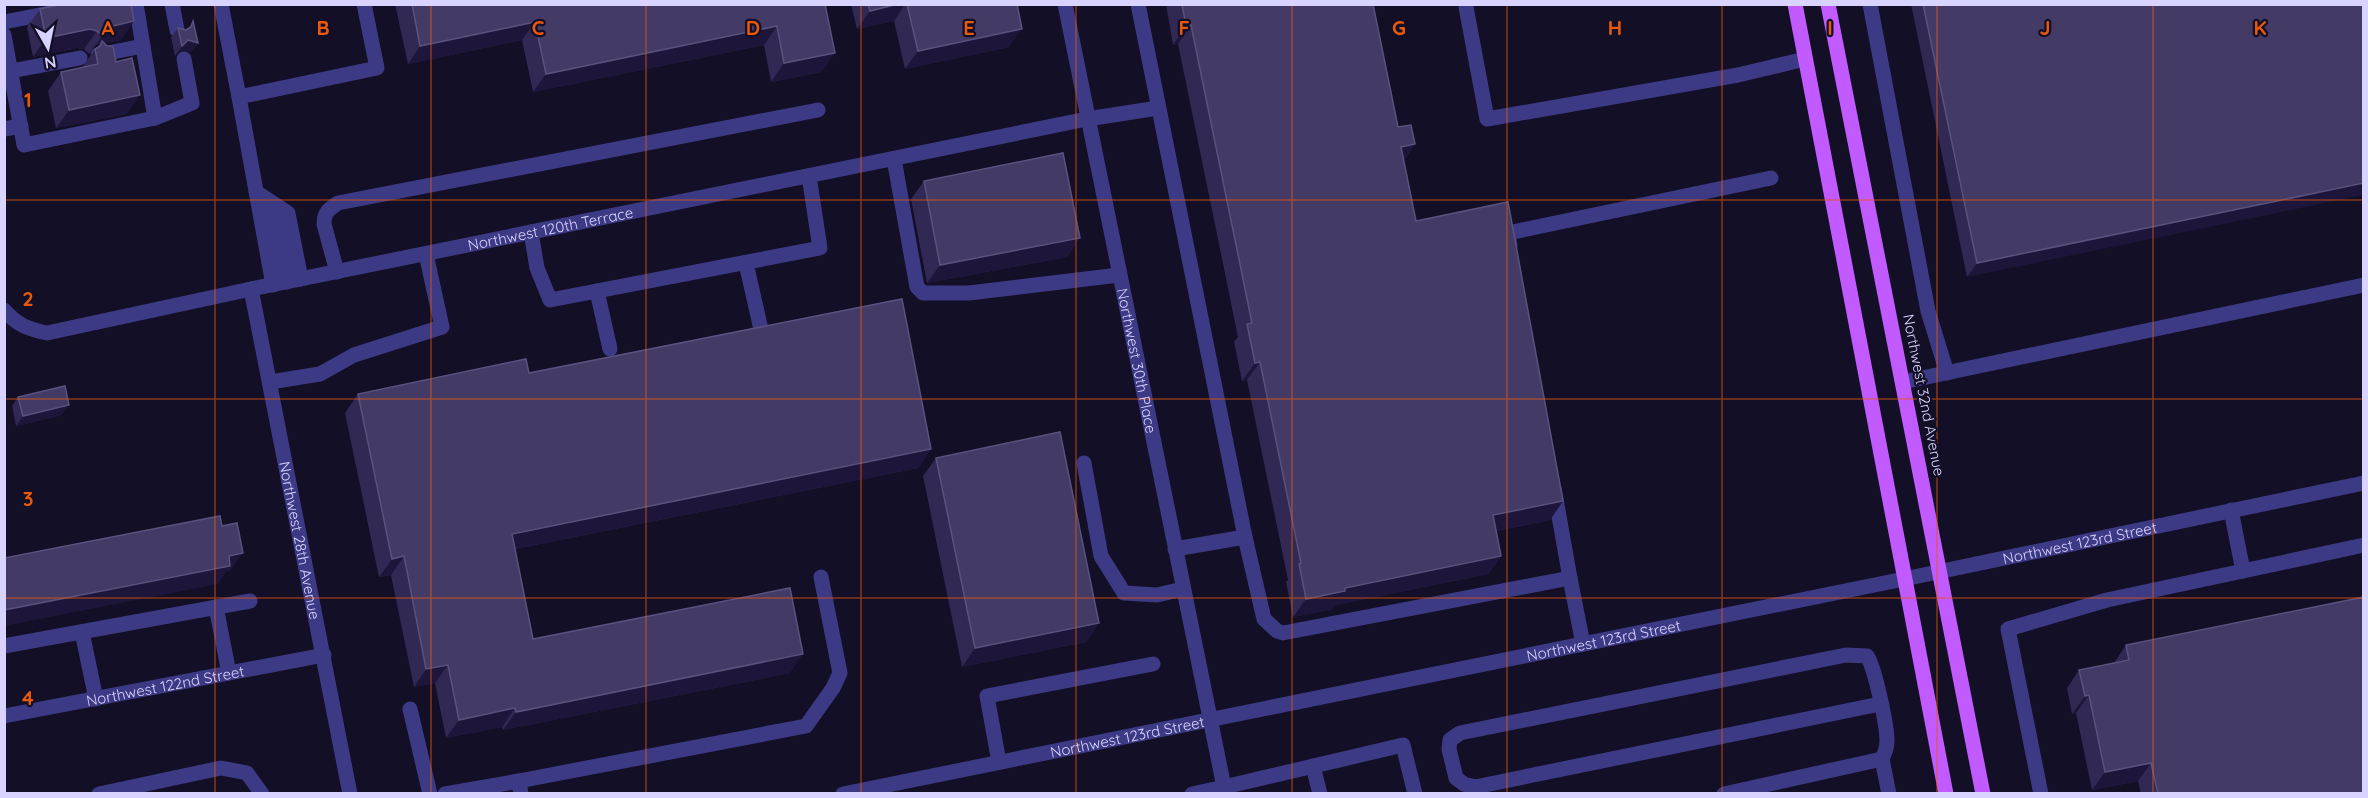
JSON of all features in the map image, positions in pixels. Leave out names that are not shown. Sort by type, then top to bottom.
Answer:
[{"type":"main road","points":[[1795,4],[1946,794]]},
{"type":"main road","name":"Northwest 32nd Avenue","points":[[1828,4],[1904,382],[1983,794]]},
{"type":"street","points":[[136,4],[155,118]]},
{"type":"street","points":[[172,4],[177,30]]},
{"type":"street","points":[[221,4],[256,192],[287,282]]},
{"type":"street","points":[[239,97],[377,68],[364,4]]},
{"type":"street","name":"Northwest 30th Place","points":[[1065,4],[1225,790]]},
{"type":"street","points":[[1138,4],[1245,537],[1264,619],[1277,631],[1283,633],[1570,578]]},
{"type":"street","points":[[1870,4],[1928,310],[1947,373]]},
{"type":"street","points":[[1466,7],[1487,119],[1738,75],[1805,59]]},
{"type":"street","points":[[4,22],[46,18],[68,10],[70,17]]},
{"type":"street","points":[[4,35],[24,145],[155,118],[192,103],[184,59]]},
{"type":"street","points":[[102,51],[143,46]]},
{"type":"street","points":[[11,71],[55,58],[77,55]]},
{"type":"street","name":"Northwest 120th Terrace","points":[[4,310],[15,322],[47,333],[251,289],[1087,119],[1158,108]]},
{"type":"street","points":[[337,272],[324,224],[324,216],[338,203],[818,110]]},
{"type":"street","points":[[4,129],[21,126]]},
{"type":"street","points":[[894,159],[917,287],[923,293],[969,293],[1119,275]]},
{"type":"street","points":[[531,232],[537,268],[549,300],[746,263],[820,248],[809,176]]},
{"type":"street","points":[[1514,266],[1508,233],[1771,178]]},
{"type":"street","points":[[256,192],[288,213],[287,282]]},
{"type":"street","points":[[270,382],[320,374],[354,355],[442,327],[426,254]]},
{"type":"street","points":[[746,263],[760,325]]},
{"type":"street","points":[[1904,382],[2364,285]]},
{"type":"street","name":"Northwest 28th Avenue","points":[[251,289],[350,794]]},
{"type":"street","points":[[597,291],[610,349]]},
{"type":"street","points":[[1084,463],[1101,556],[1124,592],[1157,595],[1184,589]]},
{"type":"street","points":[[1552,476],[1583,644]]},
{"type":"street","name":"Northwest 123rd Street","points":[[843,794],[1941,572],[2364,483]]},
{"type":"street","points":[[2231,510],[2243,572]]},
{"type":"street","points":[[1175,549],[1245,537]]},
{"type":"street","points":[[2041,794],[2008,629],[2107,600],[2364,545]]},
{"type":"street","points":[[445,794],[520,787],[806,726],[833,688],[840,673],[822,577]]},
{"type":"street","points":[[4,646],[250,601]]},
{"type":"street","points":[[216,607],[229,673]]},
{"type":"street","points":[[82,632],[96,699]]},
{"type":"street","name":"Northwest 122nd Street","points":[[4,716],[324,655]]},
{"type":"street","points":[[1880,704],[1475,787],[1464,784],[1456,778],[1449,749],[1450,740],[1460,733],[1846,655],[1867,656],[1872,663],[1880,704],[1887,740],[1882,759],[1889,794]]},
{"type":"street","points":[[999,762],[987,696],[1153,664]]},
{"type":"street","points":[[410,709],[430,794]]},
{"type":"street","points":[[1192,794],[1225,790],[1403,745],[1415,794]]},
{"type":"street","points":[[1724,794],[1882,759]]},
{"type":"street","points":[[1313,766],[1320,794]]},
{"type":"street","points":[[99,794],[221,768],[247,773],[262,794]]},
{"type":"building","points":[[62,4],[131,4],[134,21],[109,27],[101,35],[90,29],[46,38],[40,9]]},
{"type":"building","points":[[412,4],[825,4],[835,53],[784,63],[777,26],[546,74],[535,22],[420,46]]},
{"type":"building","points":[[868,4],[898,4],[870,11]]},
{"type":"building","points":[[907,4],[1017,4],[1022,29],[918,51]]},
{"type":"building","points":[[1182,4],[1373,4],[1398,127],[1411,125],[1415,144],[1401,147],[1416,221],[1508,202],[1563,501],[1493,515],[1501,556],[1345,588],[1345,591],[1306,599],[1299,564],[1301,563],[1260,362],[1255,363],[1247,324],[1252,323],[1191,25],[1186,26]]},
{"type":"building","points":[[1923,4],[2364,4],[2364,183],[1977,263]]},
{"type":"building","points":[[193,21],[198,43],[188,40],[182,46],[178,28],[186,30],[191,27]]},
{"type":"building","points":[[102,41],[107,46],[113,46],[116,62],[132,58],[140,95],[69,110],[61,72],[98,64],[95,49]]},
{"type":"building","points":[[1063,153],[1080,238],[940,265],[924,181]]},
{"type":"building","points":[[902,299],[931,449],[512,534],[533,639],[790,588],[803,654],[516,712],[515,708],[459,720],[448,665],[426,669],[404,556],[392,559],[358,394],[526,359],[529,373]]},
{"type":"building","points":[[65,386],[69,405],[23,416],[18,397]]},
{"type":"building","points":[[1060,432],[1099,623],[975,648],[936,458]]},
{"type":"building","points":[[220,516],[222,526],[237,523],[243,553],[229,556],[230,566],[4,610],[4,558]]},
{"type":"building","points":[[2364,597],[2364,794],[2158,794],[2151,763],[2105,772],[2089,695],[2085,696],[2079,670],[2129,660],[2126,645]]}]
